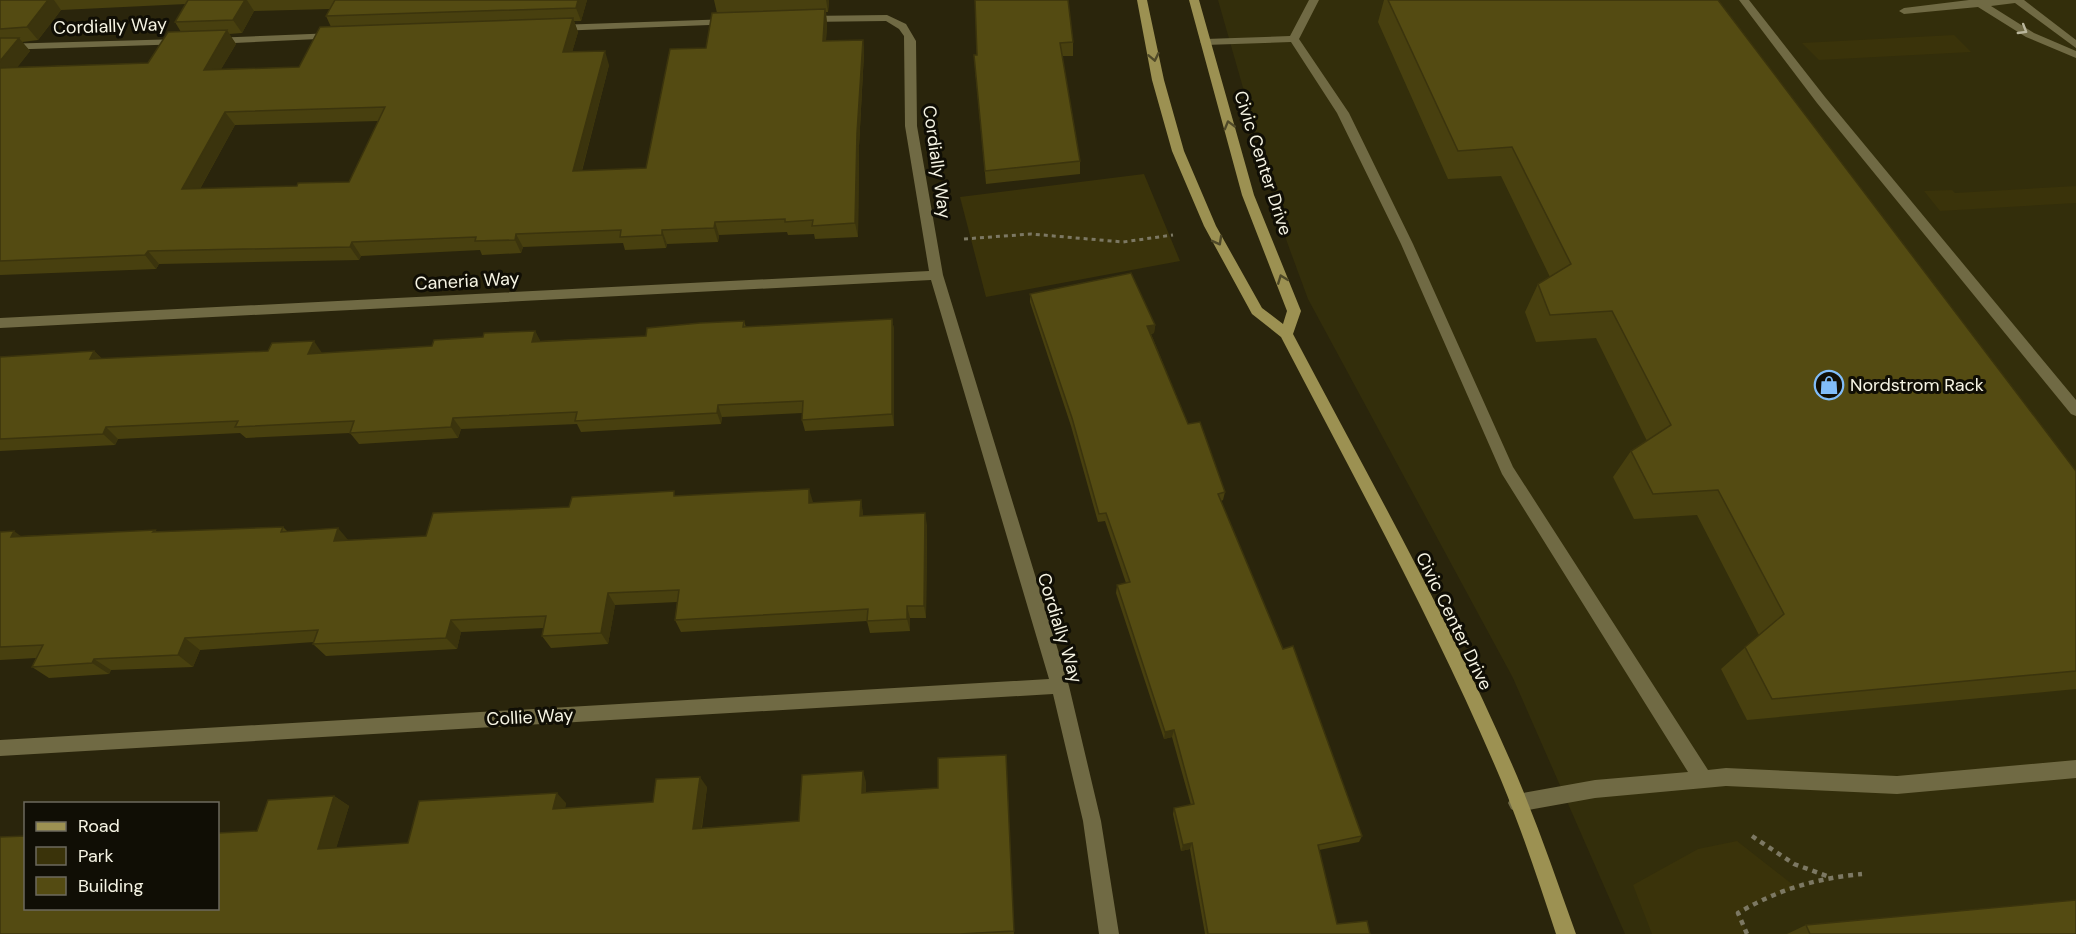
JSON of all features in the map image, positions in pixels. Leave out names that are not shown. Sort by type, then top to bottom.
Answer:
[{"type":"street","name":"Civic Center Drive","points":[[1142,0],[1158,80],[1178,151],[1210,226],[1257,311],[1286,334],[1442,636],[1517,803],[1566,934]]},
{"type":"street","name":"Civic Center Drive","points":[[1194,0],[1248,195],[1294,311],[1286,334]]},
{"type":"street","points":[[1294,39],[1314,0]]},
{"type":"street","points":[[1744,0],[1821,100],[2076,410]]},
{"type":"street","points":[[1904,11],[1976,2],[2018,0],[2076,45]]},
{"type":"street","points":[[1976,2],[2030,34],[2076,55]]},
{"type":"street","name":"Cordially Way","points":[[791,19],[872,16],[899,22],[907,30],[911,41],[911,126],[936,275],[1060,686],[1092,821],[1109,934]]},
{"type":"street","points":[[547,28],[744,21]]},
{"type":"street","name":"Cordially Way","points":[[0,47],[346,36]]},
{"type":"street","points":[[1205,42],[1294,39]]},
{"type":"street","points":[[1294,39],[1343,113],[1407,244],[1507,470],[1703,779]]},
{"type":"street","name":"Caneria Way","points":[[0,323],[936,275]]},
{"type":"street","name":"Collie Way","points":[[0,748],[1060,686]]},
{"type":"street","points":[[1517,803],[1595,789],[1726,777],[1897,785],[2076,769]]},
{"type":"path","points":[[964,239],[1031,234],[1123,242],[1173,235]]},
{"type":"path","points":[[1752,836],[1794,864],[1828,877]]},
{"type":"path","points":[[1747,934],[1738,914],[1755,902],[1828,877],[1862,874]]},
{"type":"shaded area","points":[[1218,0],[2076,0],[2076,934],[1625,934],[1513,678],[1308,299],[1287,242]]},
{"type":"green space","points":[[1954,35],[1971,52],[1819,60],[1802,43]]},
{"type":"green space","points":[[1144,174],[1180,261],[986,297],[960,197]]},
{"type":"green space","points":[[2076,186],[2076,203],[1940,211],[1924,191],[1952,190],[1955,193]]},
{"type":"green space","points":[[1737,841],[1797,888],[1755,902],[1739,913],[1747,934],[1652,934],[1633,885],[1698,849]]},
{"type":"building","points":[[0,0],[48,0],[27,27],[0,29]]},
{"type":"building","points":[[188,0],[245,0],[233,20],[175,22]]},
{"type":"building","points":[[335,0],[578,0],[576,8],[326,16]]},
{"type":"building","points":[[975,0],[1068,0],[1073,42],[1060,43],[1080,161],[985,171],[974,55],[977,55]]},
{"type":"building","points":[[1388,0],[1718,0],[2076,471],[2076,671],[1772,699],[1745,647],[1784,614],[1718,490],[1653,494],[1631,451],[1671,425],[1612,311],[1550,315],[1538,284],[1571,264],[1512,147],[1458,151]]},
{"type":"building","points":[[825,9],[823,41],[863,40],[857,133],[855,223],[812,226],[813,220],[785,222],[785,219],[715,222],[714,228],[662,230],[662,235],[620,237],[621,230],[516,234],[515,240],[475,241],[476,237],[352,242],[350,247],[148,251],[145,255],[0,261],[0,68],[148,63],[168,32],[227,30],[204,70],[299,67],[320,27],[573,18],[563,52],[605,51],[573,171],[646,168],[670,49],[706,48],[712,13]],"holes":[[[385,107],[349,182],[298,183],[297,186],[182,189],[225,112]]]},
{"type":"building","points":[[0,38],[19,38],[0,61]]},
{"type":"building","points":[[1131,273],[1155,325],[1147,326],[1188,424],[1200,422],[1225,492],[1218,494],[1283,649],[1293,646],[1362,836],[1318,845],[1337,924],[1367,921],[1370,934],[1208,934],[1192,843],[1183,845],[1174,808],[1194,804],[1174,730],[1165,732],[1117,585],[1130,582],[1106,513],[1099,514],[1072,418],[1030,294]]},
{"type":"building","points":[[892,319],[892,414],[802,420],[803,401],[718,405],[717,413],[575,421],[577,412],[453,418],[451,427],[350,433],[354,421],[235,427],[238,421],[106,427],[103,434],[0,439],[0,357],[94,351],[90,359],[268,351],[272,343],[314,341],[308,354],[432,346],[434,340],[483,337],[484,333],[535,331],[532,342],[646,336],[647,328],[700,323],[744,321],[743,327]]},
{"type":"building","points":[[809,489],[809,503],[861,500],[860,516],[925,513],[924,606],[907,606],[907,619],[867,621],[868,609],[675,620],[679,590],[608,593],[601,633],[542,636],[546,616],[451,620],[446,638],[313,644],[318,630],[185,638],[178,655],[94,659],[92,663],[32,667],[43,645],[0,647],[0,532],[14,531],[11,537],[155,530],[153,532],[283,527],[281,532],[338,528],[334,541],[426,536],[433,513],[569,507],[572,497],[674,491],[674,496]]},
{"type":"building","points":[[1006,755],[1014,931],[960,934],[0,934],[0,837],[24,836],[24,910],[219,910],[219,833],[257,831],[268,800],[334,796],[318,849],[408,843],[419,801],[557,793],[553,809],[653,802],[656,779],[700,777],[693,829],[799,821],[802,775],[863,771],[862,793],[938,788],[938,758]]},
{"type":"building","points":[[2076,900],[2076,934],[1810,934],[1806,925]]},
{"type":"place","name":"Nordstrom Rack","points":[[1829,385]]}]
